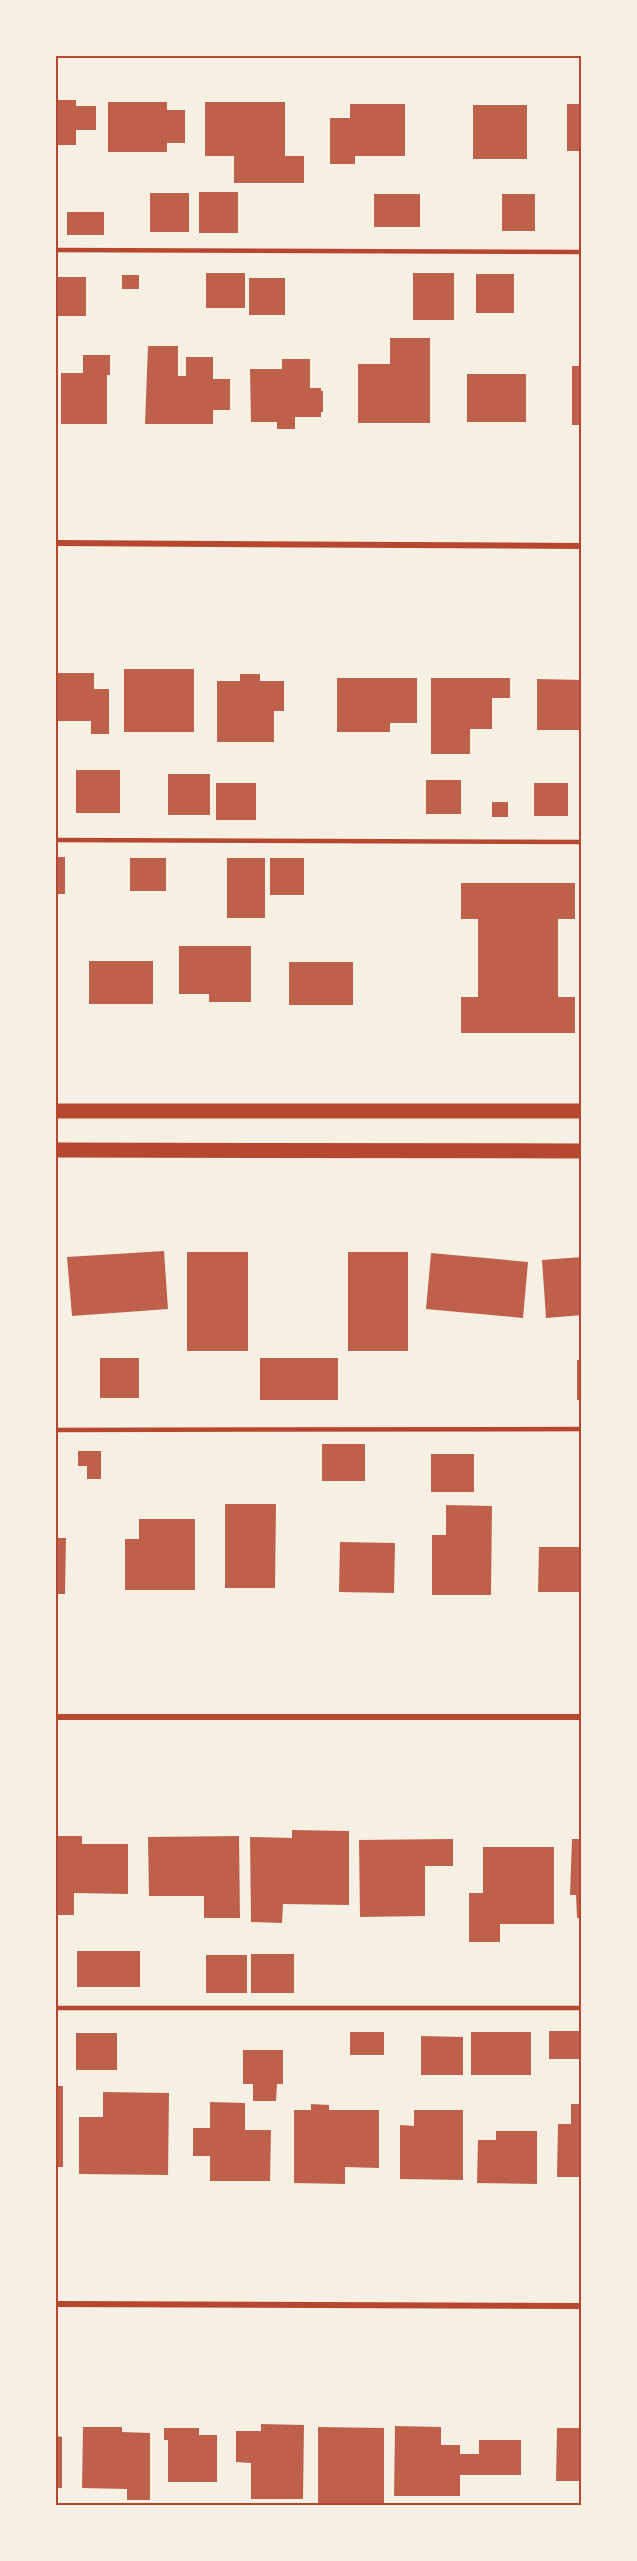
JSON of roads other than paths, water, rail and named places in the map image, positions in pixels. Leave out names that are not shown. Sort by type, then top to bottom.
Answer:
[{"type":"main road","points":[[56,1111],[582,1111]]},
{"type":"main road","points":[[56,1150],[582,1151]]},
{"type":"street","points":[[56,543],[582,546]]},
{"type":"street","points":[[56,1717],[582,1717]]},
{"type":"street","points":[[56,2304],[582,2306]]},
{"type":"lane","points":[[56,250],[582,252]]},
{"type":"lane","points":[[56,840],[582,842]]},
{"type":"lane","points":[[56,1430],[582,1429]]},
{"type":"lane","points":[[56,2008],[582,2008]]}]
